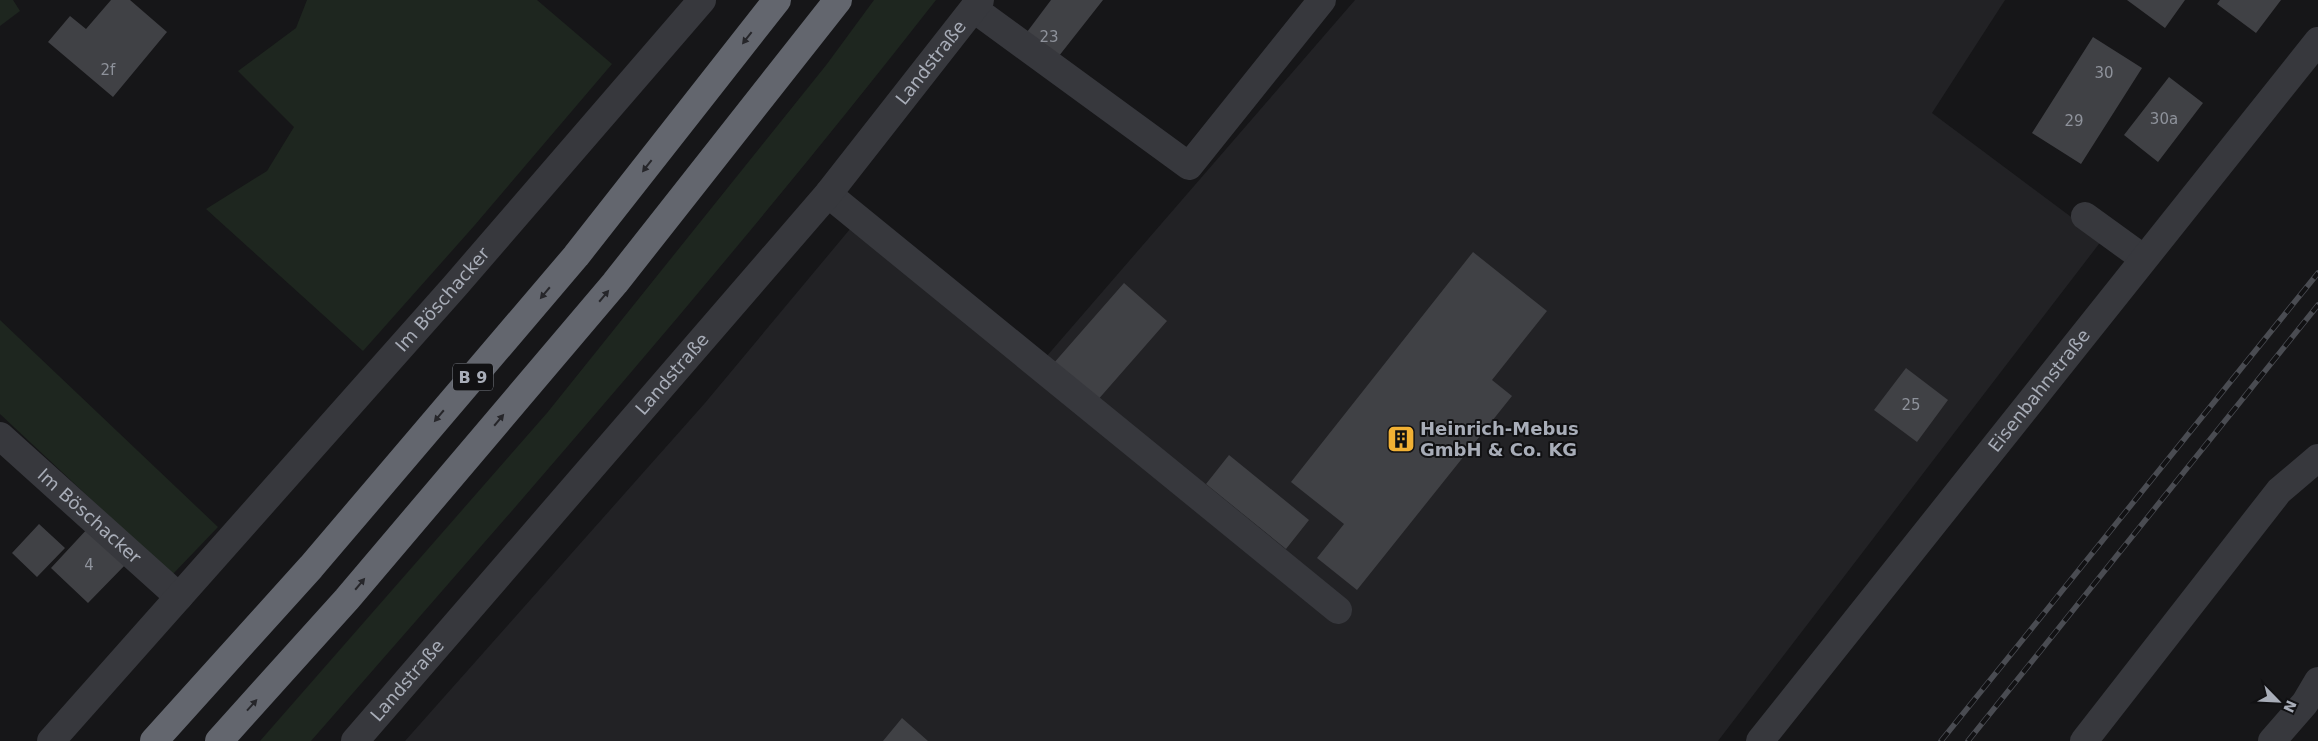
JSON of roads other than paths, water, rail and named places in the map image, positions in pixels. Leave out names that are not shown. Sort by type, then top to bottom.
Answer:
[{"type":"highway","name":"B 9","points":[[154,741],[311,567],[576,256],[777,0]]},
{"type":"highway","name":"B 9","points":[[219,741],[347,599],[615,283],[838,0]]},
{"type":"street","name":"Im Böschacker","points":[[51,741],[455,286],[702,0]]},
{"type":"street","points":[[977,4],[1190,166],[1322,0]]},
{"type":"street","name":"Landstraße","points":[[354,741],[828,194],[977,4]]},
{"type":"street","name":"Eisenbahnstraße","points":[[1760,741],[2318,40]]},
{"type":"street","points":[[828,194],[1338,610]]},
{"type":"street","points":[[2085,216],[2143,258]]},
{"type":"street","name":"Im Böschacker","points":[[0,436],[179,596]]},
{"type":"street","points":[[2084,741],[2279,491],[2318,458]]},
{"type":"street","points":[[2272,741],[2305,702],[2318,681]]},
{"type":"railway","points":[[1941,741],[2318,273]]},
{"type":"railway","points":[[1968,741],[2318,305]]},
{"type":"place","name":"Heinrich-Mebus GmbH & Co. KG","points":[[1401,439]]}]
